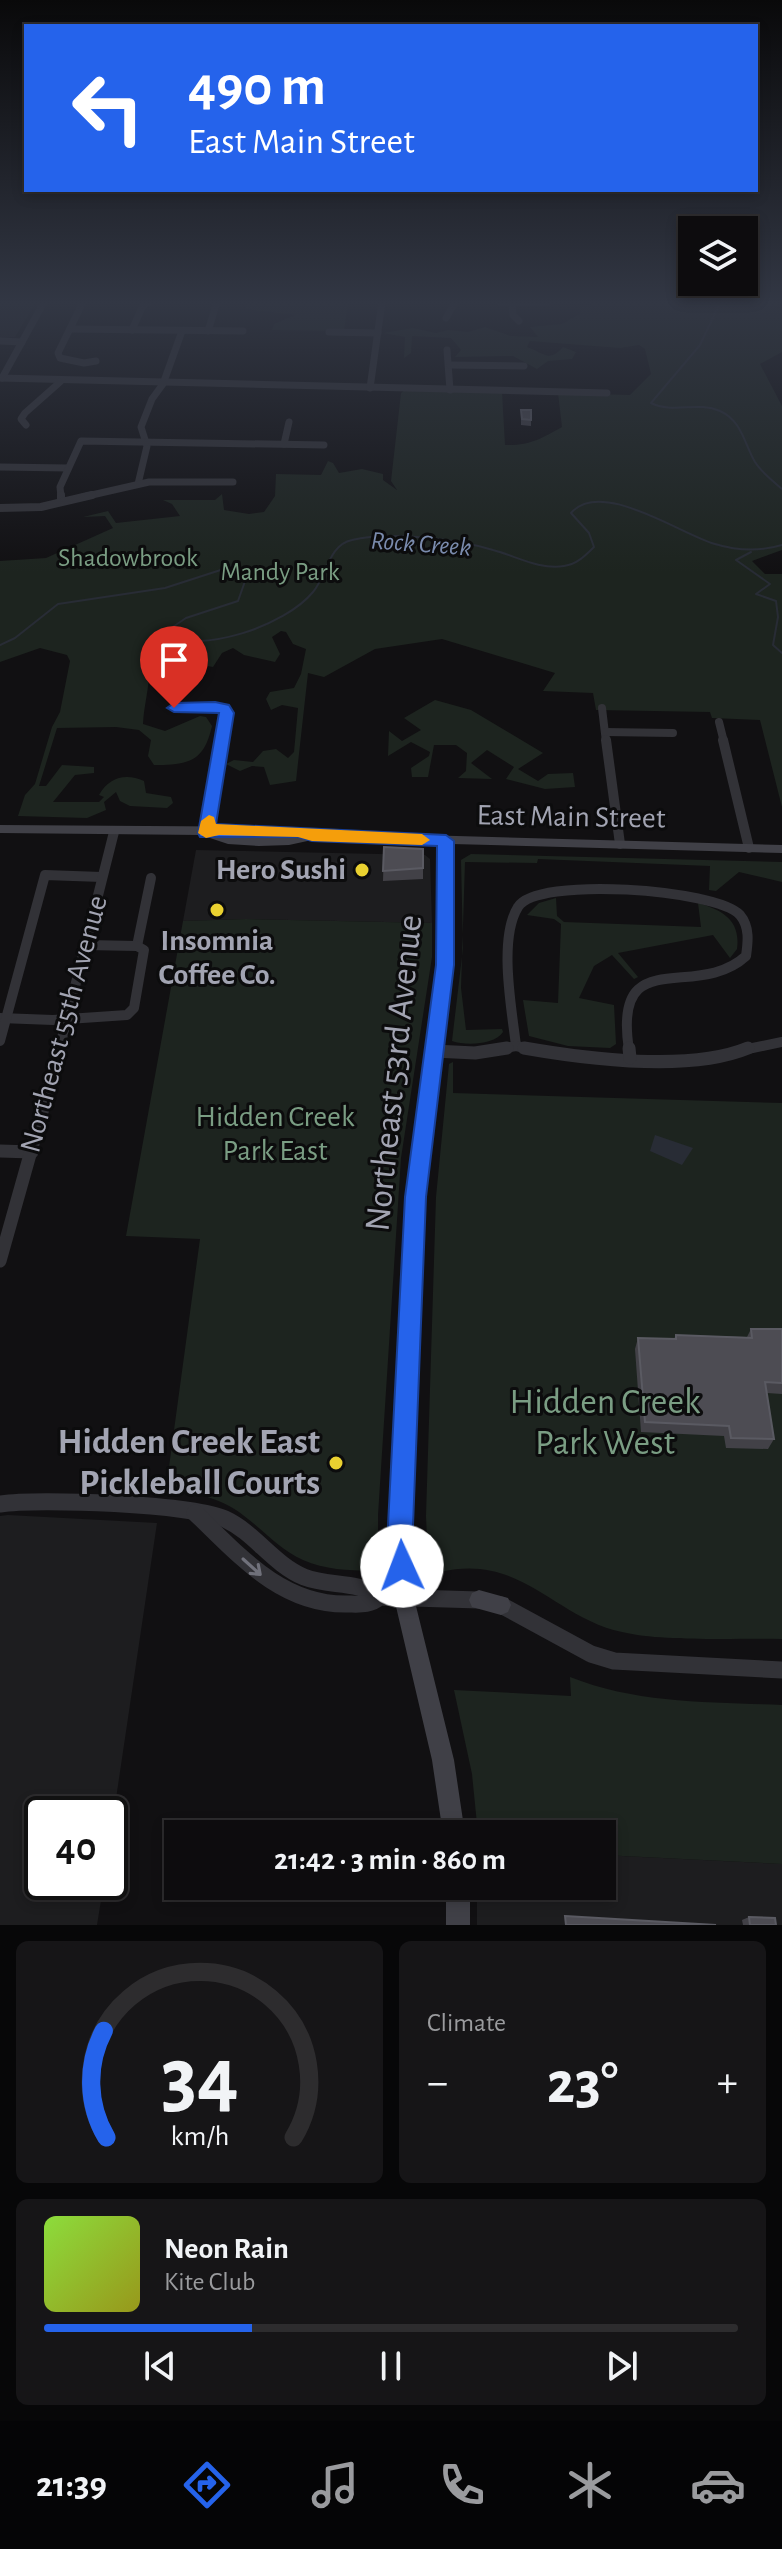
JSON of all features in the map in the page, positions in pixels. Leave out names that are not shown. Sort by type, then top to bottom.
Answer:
[{"type":"street","points":[[26,425],[21,419],[28,407],[53,392]]},
{"type":"street","points":[[138,484],[146,442],[141,427],[157,392]]},
{"type":"street","points":[[546,392],[607,393]]},
{"type":"street","points":[[284,444],[289,422]]},
{"type":"street","points":[[61,501],[60,487],[81,441],[324,445]]},
{"type":"street","points":[[0,467],[68,468]]},
{"type":"street","points":[[0,508],[25,508],[138,484],[233,482]]},
{"type":"street","points":[[174,708],[224,708],[226,723],[206,833]]},
{"type":"street","points":[[602,708],[620,844]]},
{"type":"street","points":[[719,722],[749,848]]},
{"type":"street","points":[[605,732],[673,733]]},
{"type":"street","name":"East Main Street","points":[[0,829],[206,833],[218,839],[299,841],[312,836],[782,849]]},
{"type":"street","name":"Northeast 55th Avenue","points":[[0,1261],[32,1152],[114,832]]},
{"type":"street","name":"Northeast 53rd Avenue","points":[[446,841],[446,951],[414,1228],[400,1525],[404,1598],[443,1760],[452,1820]]},
{"type":"street","points":[[0,1041],[3,1018],[45,875],[102,877]]},
{"type":"street","points":[[137,946],[151,878]]},
{"type":"street","points":[[516,1046],[509,983],[513,916],[529,896],[555,889],[677,895],[710,898],[729,906],[742,917],[747,930],[746,956],[722,972],[652,982],[630,996],[625,1012],[630,1058]]},
{"type":"street","points":[[3,1018],[122,1018],[132,1012],[144,950],[137,946],[86,945]]},
{"type":"street","points":[[434,1051],[475,1053],[516,1046],[567,1056],[704,1060],[725,1057],[754,1045],[782,1042]]},
{"type":"street","points":[[0,1151],[32,1152]]},
{"type":"street","points":[[0,1504],[88,1503],[161,1507],[195,1513],[260,1575],[288,1592],[335,1604],[371,1604],[380,1597],[479,1600],[501,1605],[591,1654],[614,1661],[782,1670]]},
{"type":"street","points":[[458,1900],[458,1925]]},
{"type":"shaded area","points":[[196,850],[425,855],[430,859],[432,923],[247,919],[183,921]]},
{"type":"shaded area","points":[[655,1135],[693,1148],[682,1165],[650,1151]]},
{"type":"shaded area","points":[[0,1516],[157,1523],[116,1796],[24,1796],[24,1900],[101,1900],[97,1925],[0,1925]]},
{"type":"shaded area","points":[[616,1856],[782,1864],[782,1925],[477,1925],[477,1900],[616,1900]]},
{"type":"green space","points":[[403,392],[502,392],[505,445],[529,443],[562,427],[558,393],[630,395],[633,392],[775,392],[782,406],[782,550],[752,561],[765,574],[782,574],[782,807],[760,720],[712,718],[710,712],[596,710],[593,693],[543,691],[555,673],[442,639],[375,649],[324,677],[308,673],[296,781],[270,785],[264,767],[252,766],[240,771],[226,764],[234,760],[253,762],[263,751],[276,749],[288,758],[294,752],[298,708],[282,705],[271,710],[266,699],[270,692],[294,688],[301,674],[306,649],[293,644],[286,632],[281,631],[272,637],[280,654],[275,662],[244,655],[233,648],[222,653],[213,667],[163,658],[149,667],[143,724],[165,731],[200,716],[206,717],[212,726],[205,747],[194,759],[177,764],[154,765],[148,756],[151,740],[139,730],[116,727],[57,728],[39,786],[46,786],[62,765],[94,767],[94,773],[75,775],[53,802],[99,802],[104,797],[99,795],[108,784],[118,778],[131,777],[144,781],[146,793],[171,797],[173,803],[167,808],[130,806],[120,801],[116,792],[104,802],[106,810],[87,818],[18,816],[25,795],[35,784],[52,727],[60,712],[70,661],[67,655],[40,648],[0,662],[0,561],[46,558],[113,528],[105,516],[83,517],[108,511],[116,523],[180,516],[172,504],[163,500],[215,500],[222,494],[224,510],[249,514],[264,512],[275,496],[276,474],[321,475],[328,461],[339,473],[362,469],[383,474],[383,480],[397,490],[391,481]]},
{"type":"green space","points":[[435,700],[471,710],[543,753],[518,769],[538,781],[548,774],[573,773],[575,787],[545,789],[506,779],[514,767],[487,750],[471,763],[492,779],[458,778],[466,771],[467,753],[456,745],[434,745],[428,777],[412,777],[411,768],[429,756],[430,752],[411,742],[388,756],[389,731],[402,741],[421,730],[404,718]]},
{"type":"green space","points":[[471,854],[782,862],[782,882],[739,872],[716,891],[709,890],[710,866],[538,859],[537,863],[465,862],[463,935],[461,860]]},
{"type":"green space","points":[[556,898],[557,916],[564,922],[701,927],[698,903],[728,918],[736,931],[737,949],[730,958],[713,935],[618,953],[638,977],[634,979],[612,955],[594,966],[579,998],[614,1005],[616,1044],[610,1048],[568,1046],[529,1036],[523,1000],[558,1003],[561,924],[554,919],[527,915],[539,903]]},
{"type":"green space","name":"Hidden Creek Park East","points":[[246,919],[432,923],[432,957],[401,1158],[378,1515],[378,1564],[371,1571],[328,1568],[303,1560],[281,1547],[230,1506],[199,1495],[166,1489],[200,1239],[126,1236],[183,921]]},
{"type":"green space","points":[[462,956],[461,988],[466,1030],[502,1029],[503,1032],[487,1042],[465,1044],[452,1041]]},
{"type":"green space","name":"Hidden Creek Park West","points":[[453,1062],[453,1093],[782,1103],[782,1639],[679,1638],[622,1632],[576,1614],[536,1589],[493,1571],[469,1569],[440,1572],[428,1562],[426,1516],[436,1197],[449,1064]]},
{"type":"green space","points":[[570,1677],[648,1697],[782,1705],[782,1864],[616,1856],[616,1820],[477,1820],[472,1774],[454,1690],[571,1696]]},
{"type":"building","points":[[521,410],[531,410],[531,420],[522,419]]},
{"type":"building","points":[[384,847],[423,849],[423,868],[383,871]]},
{"type":"building","points":[[751,1329],[782,1329],[782,1383],[765,1382],[774,1439],[731,1438],[729,1426],[645,1422],[638,1338],[676,1339],[676,1335],[752,1338]]},
{"type":"building","points":[[565,1916],[716,1925],[566,1925]]},
{"type":"building","points":[[749,1917],[775,1918],[776,1925],[750,1925]]},
{"type":"waterway","name":"Rock Creek","points":[[660,392],[651,403],[668,407],[711,408],[727,415],[738,427],[758,466],[782,489]]},
{"type":"waterway","name":"Rock Creek","points":[[0,645],[15,638],[58,604],[165,588],[233,566],[249,570],[238,601],[186,618],[161,635],[198,641],[242,633],[263,626],[300,604],[318,585],[338,548],[344,543],[367,537],[403,536],[442,540],[478,546],[537,564],[555,567],[569,565],[594,547],[589,533],[571,513],[584,504],[601,502],[621,505],[724,546],[757,550],[782,545]]},
{"type":"waterway","points":[[751,552],[736,560],[770,584],[756,594],[776,601],[778,617],[773,645],[782,653]]},
{"type":"slow traffic","points":[[209,821],[206,833],[218,829],[300,831],[312,836],[422,840]]},
{"type":"place","name":"Hero Sushi","points":[[362,870]]},
{"type":"place","name":"Insomnia Coffee Co.","points":[[217,910]]},
{"type":"place","name":"Hidden Creek East Pickleball Courts","points":[[336,1463]]},
{"type":"route","points":[[174,708],[215,707],[224,708],[227,713],[206,833],[218,829],[300,831],[312,836],[446,841],[445,965],[415,1197],[400,1525],[402,1566]]},
{"type":"park label","name":"Shadowbrook","points":[[128,558]]},
{"type":"park label","name":"Mandy Park","points":[[280,572]]}]
